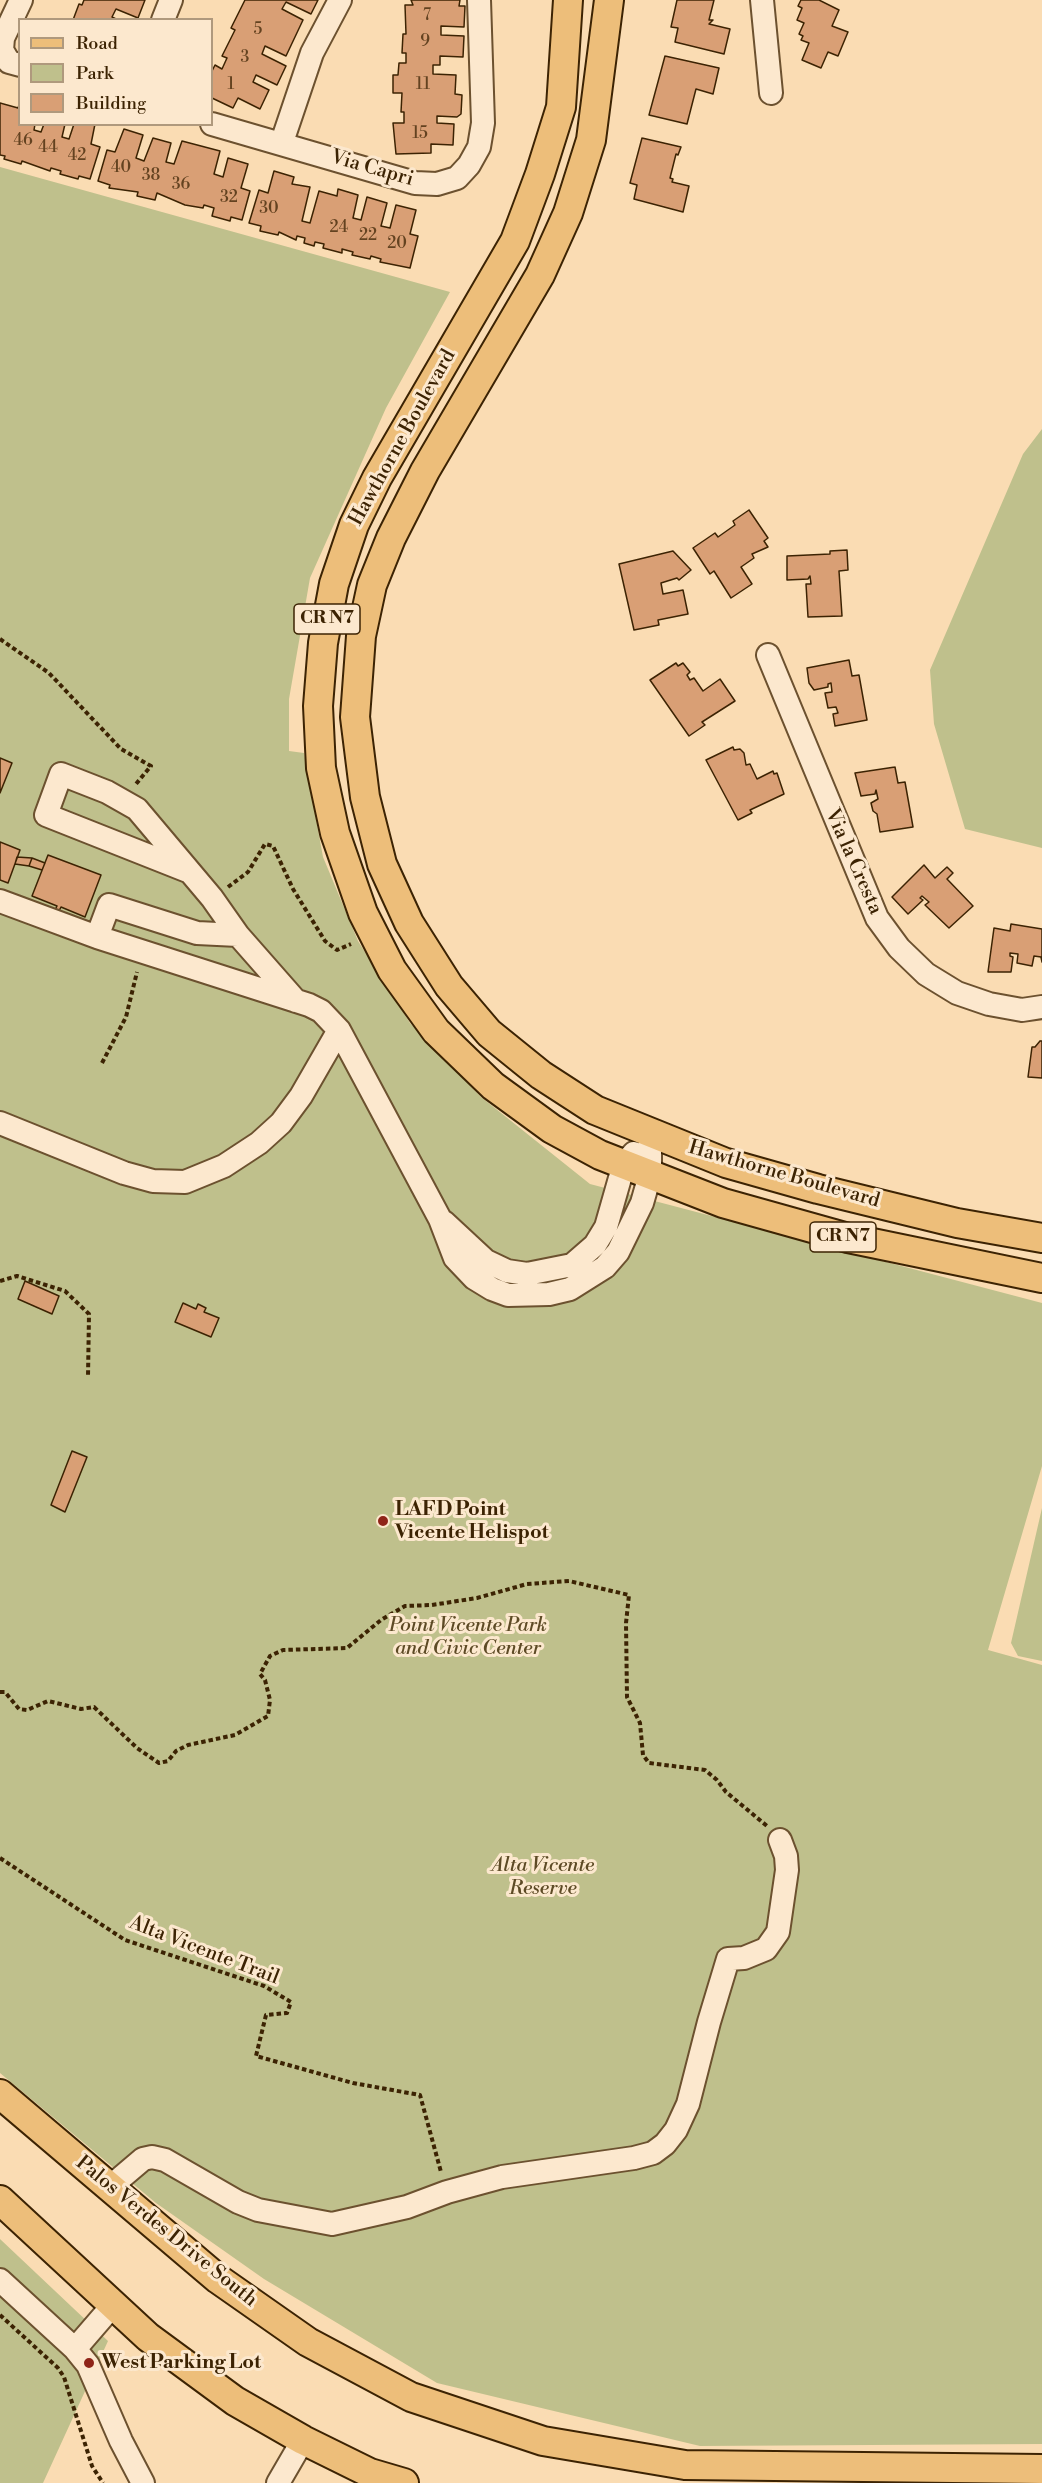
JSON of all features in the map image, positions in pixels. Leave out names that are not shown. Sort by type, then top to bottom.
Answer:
[{"type":"main road","name":"Hawthorne Boulevard","points":[[568,0],[561,107],[540,174],[515,241],[376,478],[354,525],[334,584],[323,643],[318,716],[321,768],[335,833],[363,913],[392,970],[436,1031],[493,1086],[552,1129],[600,1155],[723,1203],[848,1238],[1042,1278]]},
{"type":"main road","name":"Hawthorne Boulevard","points":[[609,2],[591,140],[568,213],[540,275],[425,471],[391,537],[372,585],[361,636],[355,717],[365,797],[382,864],[409,922],[449,986],[489,1033],[541,1076],[595,1110],[726,1163],[818,1189],[957,1223],[1042,1238]]},
{"type":"main road","name":"Palos Verdes Drive South","points":[[0,2094],[218,2279],[308,2342],[411,2397],[543,2441],[685,2465],[1042,2469]]},
{"type":"main road","points":[[0,2200],[148,2337],[235,2401],[303,2440],[370,2473],[404,2483]]},
{"type":"street","points":[[18,64],[9,62],[1,50],[3,38],[21,0]]},
{"type":"street","points":[[164,18],[171,0]]},
{"type":"street","points":[[282,142],[312,53],[340,0]]},
{"type":"street","name":"Via Capri","points":[[213,124],[282,142],[416,183],[437,184],[457,178],[469,165],[479,147],[483,123],[479,0]]},
{"type":"street","points":[[762,0],[771,93]]},
{"type":"street","name":"Via la Cresta","points":[[768,656],[877,918],[899,948],[926,974],[957,993],[989,1004],[1022,1010],[1042,1007]]},
{"type":"street","points":[[190,872],[46,815],[61,774],[107,792],[137,809],[190,872],[238,935],[296,1001]]},
{"type":"street","points":[[0,901],[97,937],[321,1011],[339,1030],[440,1220],[486,1261],[507,1271],[527,1274],[563,1268],[572,1265],[595,1245],[637,1170],[650,1133]]},
{"type":"street","points":[[97,937],[109,905],[197,933],[238,935]]},
{"type":"street","points":[[0,1123],[124,1173],[153,1181],[185,1182],[224,1166],[259,1143],[281,1124],[301,1096],[339,1030]]},
{"type":"street","points":[[110,2187],[143,2159],[152,2157],[165,2160],[238,2202],[258,2210],[332,2224],[407,2207],[447,2192],[502,2177],[634,2158],[653,2153],[665,2144],[676,2130],[688,2104],[728,1959],[744,1958],[766,1949],[778,1932],[787,1870],[786,1856],[780,1840]]},
{"type":"street","points":[[0,2280],[75,2349],[88,2365],[121,2441],[143,2483]]},
{"type":"street","points":[[75,2349],[113,2305]]},
{"type":"street","points":[[278,2483],[303,2440]]},
{"type":"path","points":[[0,639],[49,673],[121,749],[151,766]]},
{"type":"path","points":[[225,890],[248,872],[265,844],[273,846],[293,889],[325,941],[337,950],[351,944]]},
{"type":"path","points":[[102,1063],[126,1017],[130,994],[144,952]]},
{"type":"path","points":[[0,1281],[16,1276],[65,1291],[89,1314],[88,1377]]},
{"type":"path","points":[[0,1692],[5,1692],[14,1706],[19,1709],[27,1710],[48,1701],[81,1709],[94,1707],[151,1760],[159,1763],[168,1761],[176,1751],[188,1745],[235,1735],[268,1716],[270,1700],[265,1680],[260,1674],[270,1656],[283,1650],[348,1648],[387,1616],[405,1606],[432,1605],[477,1598],[548,1581],[569,1581],[591,1585],[630,1595],[626,1623],[627,1697],[640,1723],[643,1755],[649,1763],[705,1770],[726,1792],[766,1824],[780,1840]]},
{"type":"path","name":"Alta Vicente Trail","points":[[0,1858],[125,1940],[264,1986],[291,2002],[287,2013],[266,2015],[256,2056],[353,2083],[420,2095],[447,2192]]},
{"type":"path","points":[[0,2315],[58,2368],[64,2377],[92,2466],[103,2483]]},
{"type":"green space","name":"Point Vicente Park and Civic Center","points":[[0,167],[450,292],[386,408],[310,578],[289,699],[289,751],[304,753],[323,857],[358,941],[410,1023],[481,1097],[590,1184],[1042,1303],[1042,1466],[988,1650],[1042,1665],[1042,2444],[700,2446],[437,2383],[264,2279],[156,2203],[0,2073]]},
{"type":"green space","points":[[1042,429],[1042,848],[965,829],[934,724],[930,670],[1023,454]]},
{"type":"green space","points":[[1042,1508],[1042,1661],[1018,1656],[1011,1643]]},
{"type":"green space","points":[[0,2239],[108,2341],[43,2483],[0,2483]]},
{"type":"building","points":[[84,0],[145,0],[138,18],[116,9],[112,17],[114,18],[74,18],[79,4],[82,5]]},
{"type":"building","points":[[245,0],[318,0],[311,14],[286,2],[282,9],[303,20],[286,56],[265,46],[262,54],[286,66],[277,85],[256,75],[253,82],[269,90],[260,109],[238,98],[233,108],[213,98],[213,69],[215,65],[222,69],[227,58],[222,56],[235,30],[231,28]]},
{"type":"building","points":[[411,0],[460,0],[459,6],[465,6],[464,27],[441,26],[441,35],[464,36],[463,57],[440,56],[440,65],[433,65],[433,74],[456,75],[455,94],[462,95],[461,114],[457,117],[437,116],[437,123],[454,124],[453,145],[431,144],[431,153],[396,154],[393,123],[404,123],[404,112],[401,112],[402,93],[393,93],[393,75],[398,75],[399,63],[406,63],[406,53],[402,53],[403,34],[406,34],[405,5],[413,5]]},
{"type":"building","points":[[677,0],[714,0],[709,20],[713,20],[709,24],[730,29],[724,54],[675,42],[678,28],[671,27]]},
{"type":"building","points":[[801,0],[819,0],[839,10],[832,26],[848,32],[838,56],[828,52],[821,68],[802,60],[809,43],[801,40],[803,36],[799,34],[804,23],[797,20],[802,8],[798,6]]},
{"type":"building","points":[[665,56],[719,68],[713,94],[696,89],[687,124],[649,115]]},
{"type":"building","points":[[0,103],[18,108],[18,126],[35,126],[34,130],[41,132],[43,126],[65,126],[62,137],[69,139],[73,126],[95,126],[91,144],[100,147],[90,179],[79,176],[78,179],[60,174],[61,171],[51,168],[50,171],[22,161],[21,164],[4,159],[5,156],[0,155]]},
{"type":"building","points":[[124,129],[143,135],[136,158],[144,161],[153,138],[171,143],[166,162],[174,164],[182,141],[220,151],[214,174],[223,177],[228,158],[248,164],[241,188],[250,191],[242,220],[231,217],[230,221],[212,216],[214,208],[204,205],[203,208],[185,205],[157,193],[155,200],[137,196],[138,192],[109,188],[110,185],[98,181],[107,150],[115,152]]},
{"type":"building","points":[[642,138],[681,147],[678,155],[676,154],[670,178],[673,179],[672,182],[689,186],[683,212],[634,199],[637,185],[630,183]]},
{"type":"building","points":[[274,171],[294,177],[292,184],[310,187],[302,221],[310,223],[319,191],[337,196],[338,189],[358,195],[353,218],[361,220],[367,197],[387,203],[381,226],[390,228],[396,205],[416,210],[410,234],[418,236],[410,268],[380,262],[381,259],[371,256],[370,259],[352,255],[353,252],[342,249],[342,253],[323,248],[324,244],[315,242],[314,246],[304,243],[305,238],[297,236],[296,240],[279,232],[278,235],[260,231],[261,226],[249,223],[259,190],[268,193]]},
{"type":"building","points":[[749,510],[768,538],[764,541],[768,547],[752,554],[754,558],[741,567],[752,584],[731,598],[714,571],[710,574],[693,548],[715,533],[718,537],[735,525],[733,521]]},
{"type":"building","points":[[847,550],[848,570],[839,571],[842,616],[808,617],[806,584],[811,584],[810,576],[808,579],[787,580],[787,556],[830,554],[830,551]]},
{"type":"building","points":[[673,551],[691,570],[679,580],[677,578],[661,583],[663,594],[683,590],[688,614],[658,620],[659,625],[634,630],[619,564]]},
{"type":"building","points":[[849,660],[852,676],[859,675],[867,720],[835,726],[833,714],[838,713],[836,707],[828,708],[825,693],[832,692],[831,683],[828,687],[814,690],[809,683],[807,668]]},
{"type":"building","points":[[676,663],[678,666],[683,663],[690,672],[687,675],[690,680],[694,678],[703,691],[720,679],[735,701],[702,722],[705,725],[689,736],[650,680]]},
{"type":"building","points":[[733,747],[734,750],[740,749],[744,753],[746,765],[750,764],[757,779],[773,771],[774,774],[777,773],[784,794],[750,810],[752,813],[738,820],[706,760]]},
{"type":"building","points":[[0,758],[12,763],[0,793]]},
{"type":"building","points":[[895,767],[898,783],[905,782],[913,827],[880,832],[877,814],[873,811],[871,803],[878,799],[876,790],[875,794],[861,796],[855,773]]},
{"type":"building","points":[[0,842],[20,850],[8,883],[0,880]]},
{"type":"building","points":[[48,855],[101,875],[85,917],[61,907],[59,911],[55,910],[57,906],[32,896]]},
{"type":"building","points":[[17,857],[32,858],[29,866],[15,864]]},
{"type":"building","points":[[32,858],[45,863],[42,870],[29,866]]},
{"type":"building","points":[[924,865],[935,878],[947,867],[953,873],[947,879],[973,906],[949,928],[925,905],[929,902],[922,896],[920,898],[923,900],[908,914],[892,897]]},
{"type":"building","points":[[1011,924],[1042,929],[1042,962],[1041,957],[1034,956],[1032,966],[1017,963],[1018,954],[1010,953],[1013,957],[1011,972],[988,972],[994,928],[1010,931]]},
{"type":"building","points":[[1042,1041],[1042,1078],[1028,1077],[1032,1047]]},
{"type":"building","points":[[25,1281],[59,1296],[52,1314],[18,1299]]},
{"type":"building","points":[[183,1303],[196,1309],[198,1304],[206,1308],[204,1312],[219,1318],[211,1337],[175,1322]]},
{"type":"building","points":[[72,1451],[87,1457],[65,1512],[51,1505]]},
{"type":"place","name":"LAFD Point Vicente Helispot","points":[[383,1521]]},
{"type":"place","name":"West Parking Lot","points":[[89,2363]]},
{"type":"park label","name":"Alta Vicente Reserve","points":[[543,1878]]}]
